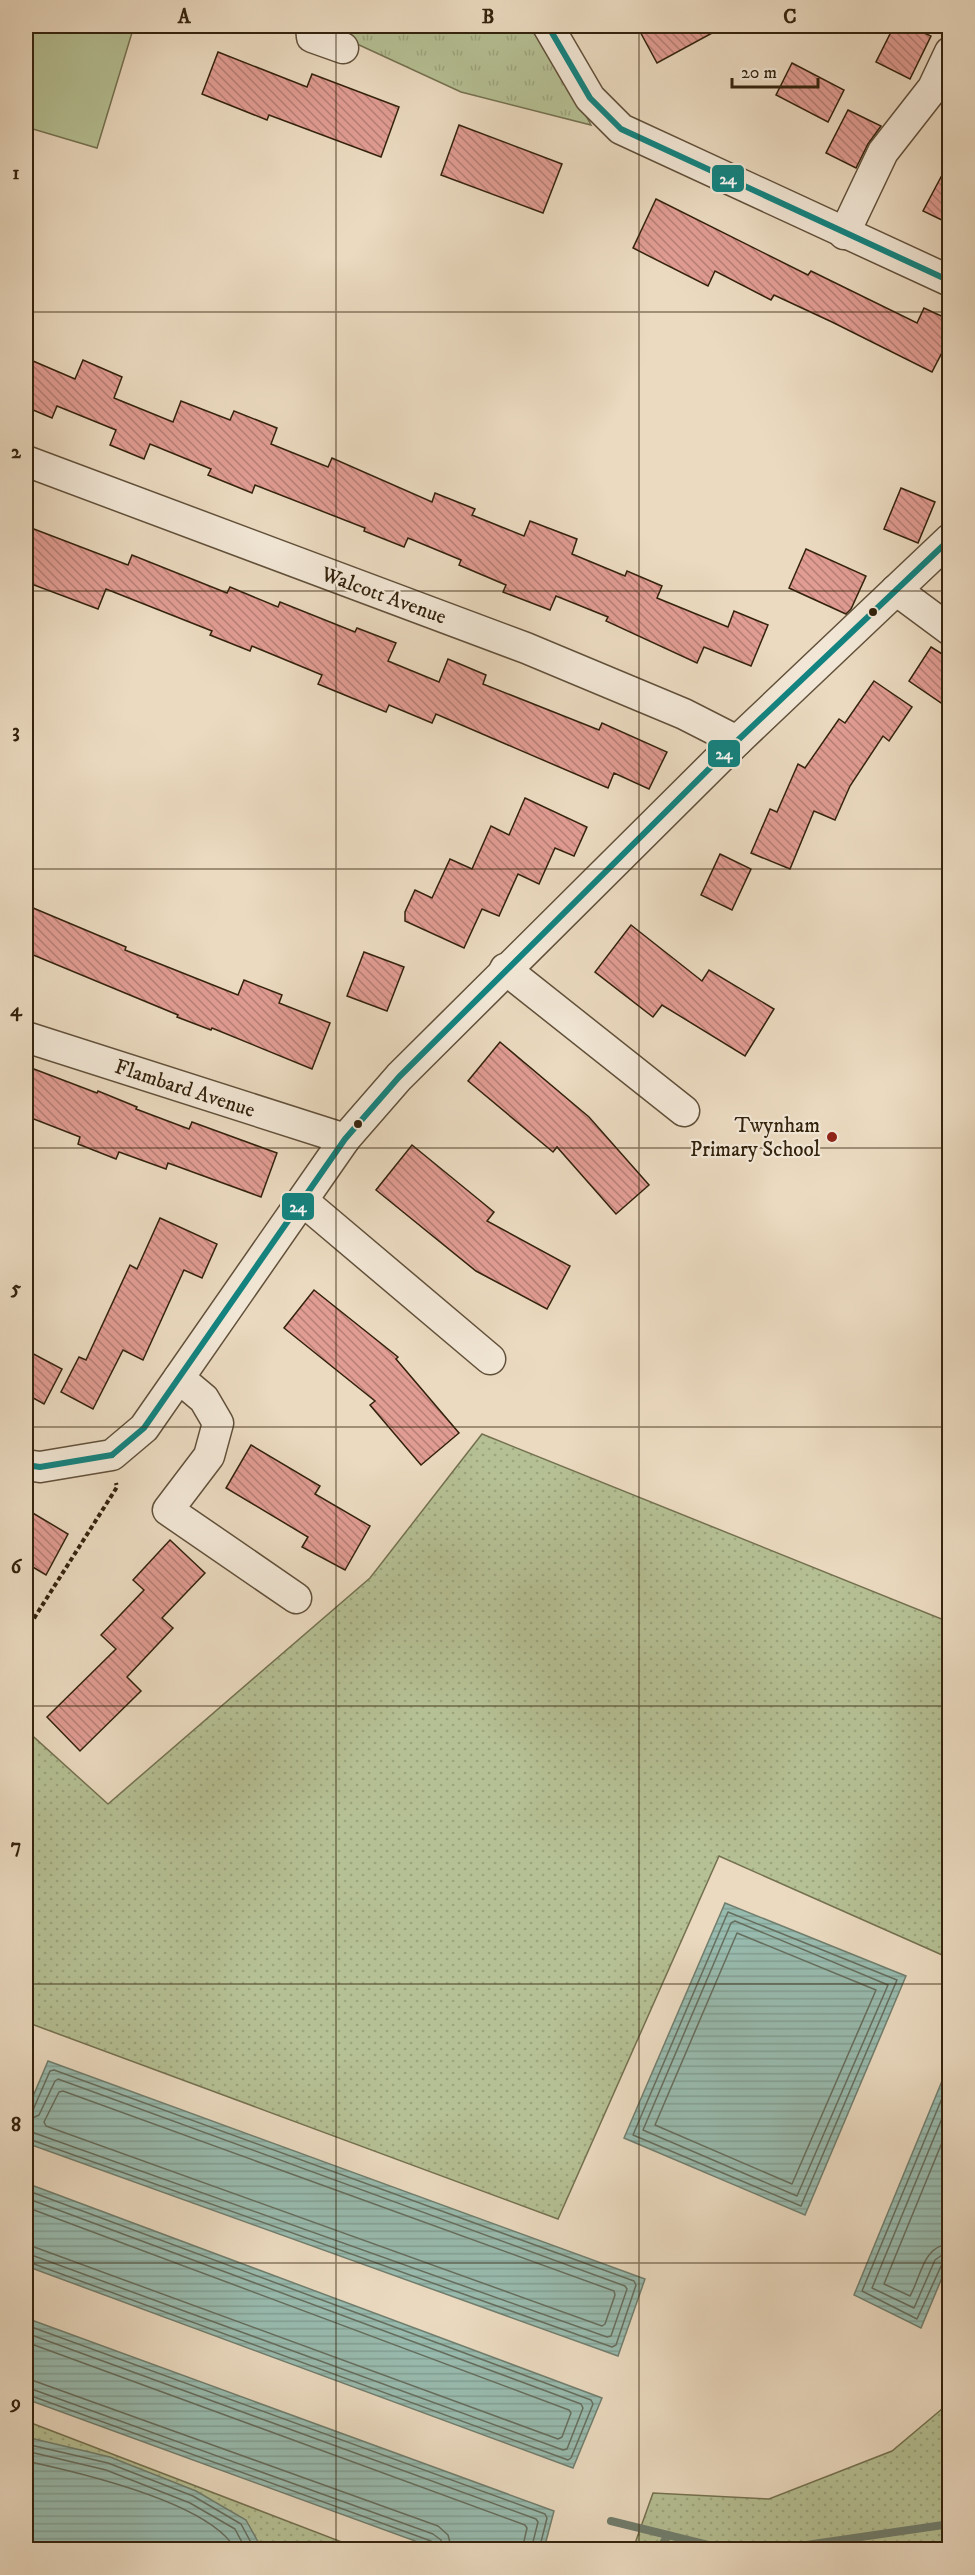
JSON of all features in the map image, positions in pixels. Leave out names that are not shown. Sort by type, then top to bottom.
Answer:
[{"type":"street","points":[[311,26],[312,38],[343,48]]},
{"type":"street","points":[[548,26],[590,98],[621,129],[950,281]]},
{"type":"street","points":[[844,234],[883,152],[933,88],[950,51]]},
{"type":"street","name":"Walcott Avenue","points":[[26,461],[526,648],[684,714],[737,741]]},
{"type":"street","points":[[26,1464],[40,1467],[112,1455],[144,1428],[345,1139],[399,1077],[505,969],[737,741],[950,539]]},
{"type":"street","points":[[896,590],[950,630]]},
{"type":"street","points":[[505,969],[684,1111]]},
{"type":"street","name":"Flambard Avenue","points":[[26,1036],[345,1139]]},
{"type":"street","points":[[303,1201],[490,1359]]},
{"type":"street","points":[[179,1378],[204,1399],[218,1423],[209,1456],[168,1510],[296,1598]]},
{"type":"path","points":[[26,1631],[117,1487],[112,1455]]},
{"type":"green space","points":[[26,26],[134,26],[97,148],[26,127]]},
{"type":"green space","points":[[318,26],[538,26],[591,125],[461,92]]},
{"type":"green space","points":[[482,1434],[949,1622],[949,1958],[719,1856],[558,2219],[26,2022],[26,1730],[108,1804],[370,1578]]},
{"type":"green space","points":[[949,2403],[949,2549],[633,2549],[653,2493],[769,2499],[892,2451]]},
{"type":"green space","points":[[26,2421],[360,2549],[26,2549]]},
{"type":"water","points":[[725,1903],[906,1976],[805,2215],[624,2138]]},
{"type":"water","points":[[48,2061],[645,2279],[618,2356],[26,2143],[26,2113]]},
{"type":"water","points":[[949,2064],[949,2261],[921,2328],[854,2295]]},
{"type":"water","points":[[26,2183],[602,2398],[573,2468],[26,2266]]},
{"type":"water","points":[[26,2318],[554,2511],[544,2549],[437,2549],[26,2399]]},
{"type":"water","points":[[26,2437],[110,2457],[196,2491],[246,2520],[262,2549],[26,2549]]},
{"type":"building","points":[[637,26],[725,26],[657,63]]},
{"type":"building","points":[[894,26],[909,26],[931,36],[910,79],[876,62]]},
{"type":"building","points":[[218,52],[307,87],[312,74],[399,107],[381,157],[269,115],[267,120],[202,94]]},
{"type":"building","points":[[792,63],[844,90],[828,122],[776,95]]},
{"type":"building","points":[[848,110],[881,126],[868,144],[856,168],[826,153]]},
{"type":"building","points":[[459,125],[562,164],[543,213],[441,175]]},
{"type":"building","points":[[950,160],[950,224],[923,211]]},
{"type":"building","points":[[656,199],[808,275],[811,271],[917,323],[924,308],[950,320],[950,337],[932,372],[774,295],[771,300],[715,271],[708,286],[633,248]]},
{"type":"building","points":[[26,358],[75,379],[83,360],[122,377],[114,398],[173,422],[181,401],[230,420],[234,411],[277,428],[271,444],[328,467],[332,458],[432,502],[435,493],[475,509],[472,515],[524,536],[530,521],[577,539],[572,554],[625,576],[627,571],[662,586],[657,598],[728,627],[734,611],[768,625],[751,666],[704,647],[697,663],[606,621],[608,617],[556,596],[550,610],[503,592],[506,585],[459,565],[461,560],[408,538],[404,547],[364,531],[365,528],[255,485],[252,493],[208,475],[211,469],[150,444],[144,459],[110,445],[116,430],[57,406],[52,418],[26,407]]},
{"type":"building","points":[[901,488],[935,502],[918,543],[884,529]]},
{"type":"building","points":[[26,526],[128,565],[132,555],[227,593],[230,587],[278,607],[280,602],[355,632],[357,628],[396,643],[388,661],[439,682],[448,659],[486,675],[483,684],[599,730],[602,723],[667,752],[649,789],[614,773],[608,788],[436,714],[432,723],[389,705],[386,712],[318,684],[322,675],[252,646],[250,651],[210,635],[212,631],[106,589],[98,609],[26,582]]},
{"type":"building","points":[[806,549],[866,576],[851,609],[846,614],[789,588]]},
{"type":"building","points":[[931,647],[950,659],[950,709],[909,681]]},
{"type":"building","points":[[874,681],[912,707],[889,741],[883,736],[850,786],[835,820],[814,811],[790,869],[751,853],[770,809],[777,812],[798,764],[805,768],[839,719],[845,723]]},
{"type":"building","points":[[525,798],[587,827],[574,856],[555,848],[539,884],[518,874],[499,916],[482,909],[464,948],[405,921],[405,912],[415,890],[432,898],[450,859],[472,869],[491,826],[509,835]]},
{"type":"building","points":[[720,854],[751,869],[732,910],[701,895]]},
{"type":"building","points":[[26,905],[126,947],[125,950],[238,995],[244,980],[282,995],[279,1003],[330,1023],[312,1069],[212,1028],[211,1030],[177,1017],[178,1015],[26,952]]},
{"type":"building","points":[[631,925],[702,981],[709,970],[774,1009],[745,1056],[662,1005],[653,1017],[595,972]]},
{"type":"building","points":[[364,952],[404,967],[387,1011],[347,996]]},
{"type":"building","points":[[500,1042],[589,1117],[649,1185],[616,1214],[557,1147],[553,1152],[468,1081]]},
{"type":"building","points":[[26,1066],[97,1093],[98,1091],[137,1107],[136,1109],[189,1129],[192,1122],[277,1153],[261,1197],[168,1163],[166,1169],[119,1152],[116,1159],[78,1144],[80,1137],[26,1116]]},
{"type":"building","points":[[412,1145],[494,1212],[487,1221],[570,1266],[547,1309],[476,1271],[376,1190]]},
{"type":"building","points":[[160,1218],[217,1244],[202,1278],[184,1270],[143,1360],[123,1350],[93,1409],[61,1392],[79,1357],[86,1360],[130,1265],[137,1269]]},
{"type":"building","points":[[314,1290],[398,1357],[396,1359],[459,1433],[421,1465],[370,1405],[375,1401],[284,1328]]},
{"type":"building","points":[[26,1350],[62,1369],[44,1404],[26,1394]]},
{"type":"building","points":[[251,1445],[320,1486],[315,1494],[370,1526],[345,1570],[302,1547],[308,1537],[226,1488]]},
{"type":"building","points":[[26,1509],[68,1534],[46,1575],[26,1563]]},
{"type":"building","points":[[170,1540],[205,1573],[162,1618],[173,1628],[127,1677],[141,1691],[80,1751],[47,1717],[116,1649],[101,1635],[144,1590],[133,1580]]},
{"type":"waterway","points":[[611,2521],[708,2545],[758,2550]]},
{"type":"waterway","points":[[772,2550],[950,2524]]},
{"type":"waterway","points":[[659,2550],[668,2535]]},
{"type":"transit line","name":"24","points":[[548,26],[590,98],[621,129],[950,281]]},
{"type":"transit line","name":"24","points":[[112,1455],[144,1428],[345,1139],[399,1077],[737,741],[950,539]]},
{"type":"transit line","name":"24","points":[[26,1465],[40,1467],[112,1455]]},
{"type":"place","name":"Twynham Primary School","points":[[832,1137]]}]
